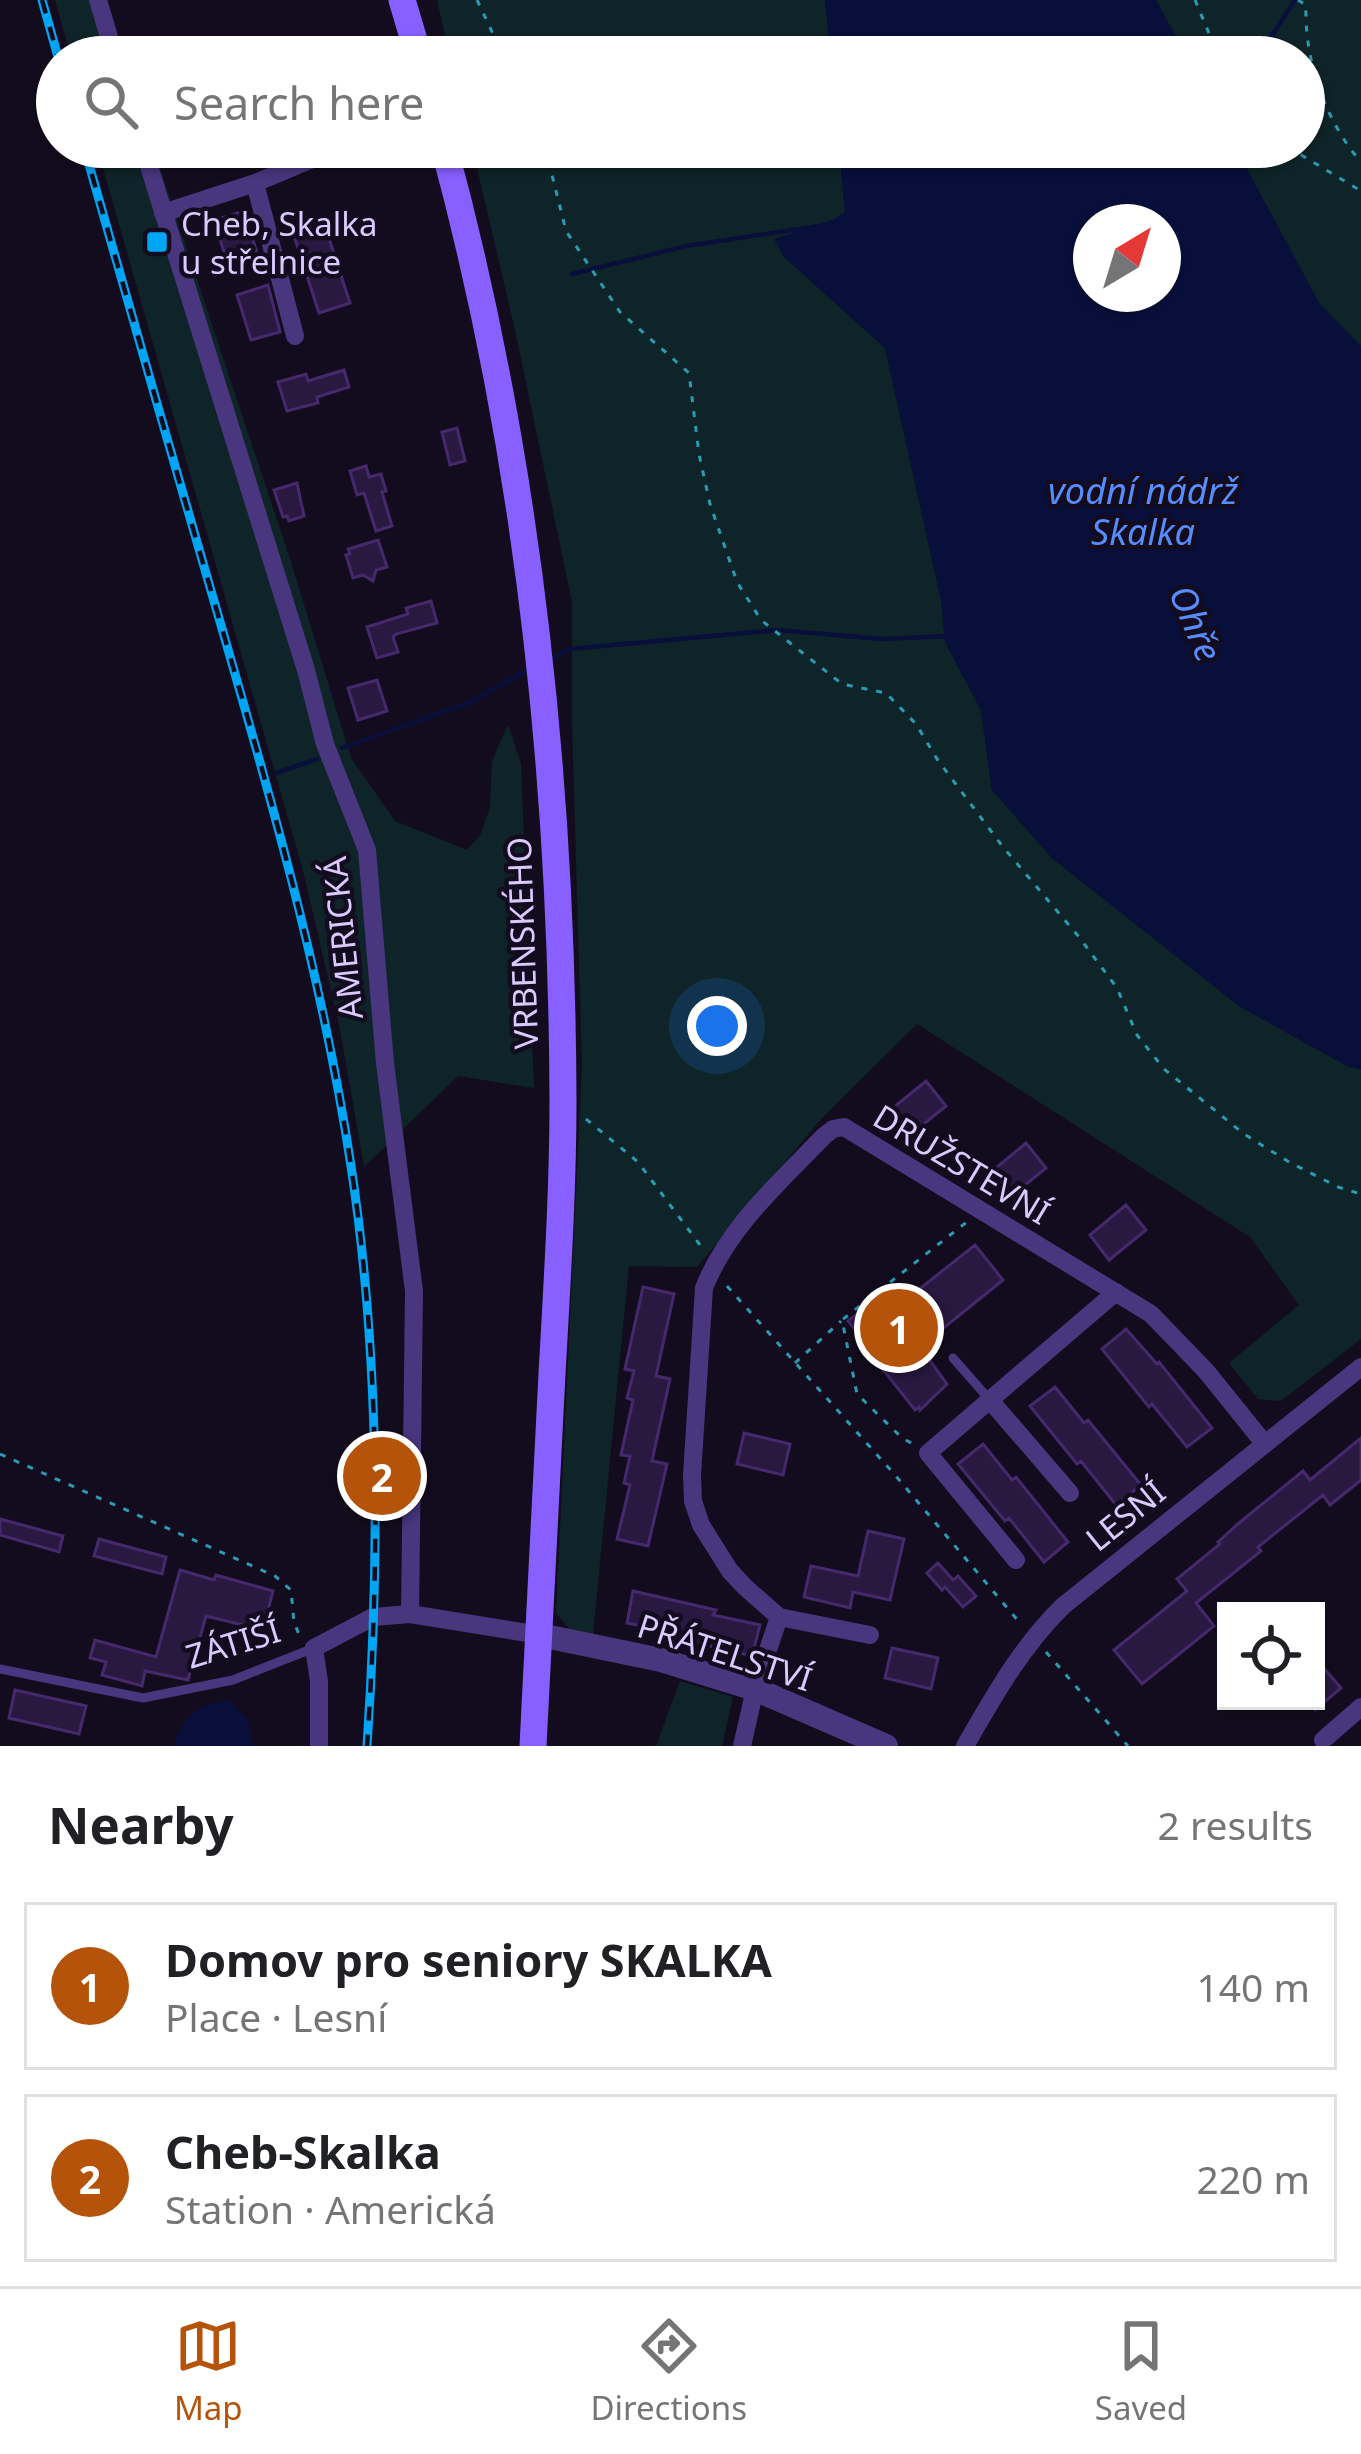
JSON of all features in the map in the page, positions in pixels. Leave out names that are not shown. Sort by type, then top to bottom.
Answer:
[{"type":"main road","points":[[402,0],[413,36]]},
{"type":"main road","name":"VRBENSKÉHO","points":[[449,168],[477,282],[528,560],[549,753],[560,921],[563,1099],[533,1746]]},
{"type":"street","points":[[98,0],[109,36]]},
{"type":"street","name":"AMERICKÁ","points":[[149,168],[325,744],[367,850],[386,1063],[414,1291],[410,1614]]},
{"type":"street","points":[[163,213],[290,168]]},
{"type":"street","points":[[255,183],[295,336]]},
{"type":"street","name":"DRUŽSTEVNÍ","points":[[779,1616],[730,1571],[701,1525],[693,1501],[704,1288],[714,1262],[760,1203],[833,1129],[844,1127],[1150,1314],[1264,1442]]},
{"type":"street","points":[[1016,1560],[928,1453],[1116,1292]]},
{"type":"street","name":"LESNÍ","points":[[965,1746],[1027,1631],[1048,1621],[1361,1367]]},
{"type":"street","name":"LESNÍ","points":[[989,1399],[1070,1493]]},
{"type":"street","points":[[314,1648],[373,1617],[410,1614],[540,1635]]},
{"type":"street","points":[[742,1746],[779,1616],[870,1635]]},
{"type":"street","name":"PŘÁTELSTVÍ","points":[[540,1635],[661,1660],[755,1689],[886,1746]]},
{"type":"street","name":"ZÁTIŠÍ","points":[[314,1648],[319,1746]]},
{"type":"street","points":[[1323,1740],[1361,1707]]},
{"type":"lane","points":[[953,1358],[989,1399]]},
{"type":"lane","name":"ZÁTIŠÍ","points":[[0,1669],[143,1698],[233,1680],[314,1648]]},
{"type":"path","points":[[477,0],[494,36]]},
{"type":"path","points":[[1195,0],[1211,36]]},
{"type":"path","points":[[1298,0],[1306,5],[1307,36]]},
{"type":"path","points":[[1325,100],[1347,146],[1361,162]]},
{"type":"path","points":[[550,168],[566,231],[597,279],[620,312],[689,373],[710,504],[737,583],[763,622],[842,685],[886,692],[916,724],[1003,847],[1117,988],[1137,1035],[1163,1069],[1244,1134],[1288,1162],[1361,1194]]},
{"type":"path","points":[[1323,168],[1361,191]]},
{"type":"path","points":[[563,1099],[576,1105],[589,1123],[638,1162],[714,1262],[715,1272],[1127,1746]]},
{"type":"path","points":[[795,1363],[842,1320],[982,1211]]},
{"type":"path","points":[[842,1320],[857,1394],[901,1437],[928,1453]]},
{"type":"path","points":[[0,1454],[275,1576],[290,1590],[300,1637],[314,1648]]},
{"type":"green space","points":[[55,0],[104,0],[116,36],[65,36]]},
{"type":"green space","points":[[437,0],[825,0],[829,36],[445,36]]},
{"type":"green space","points":[[1156,0],[1361,0],[1361,346],[1319,303],[1246,168],[1325,168],[1325,36],[1176,36]]},
{"type":"green space","points":[[103,168],[160,168],[351,758],[395,821],[467,850],[481,834],[490,807],[492,761],[508,724],[521,764],[534,1088],[458,1076],[364,1167],[339,1024],[303,871]]},
{"type":"green space","points":[[477,168],[841,168],[845,213],[821,227],[803,228],[783,256],[885,348],[941,600],[945,642],[981,710],[992,790],[1052,858],[1239,1006],[1349,1067],[1361,1069],[1361,1339],[1281,1401],[1258,1399],[1229,1363],[1299,1305],[1250,1237],[917,1024],[822,1118],[697,1267],[629,1266],[591,1654],[556,1613],[582,1066],[572,602]]},
{"type":"green space","points":[[680,1681],[733,1697],[722,1746],[656,1746]]},
{"type":"water","points":[[825,0],[1156,0],[1176,36],[829,36]]},
{"type":"water","name":"vodní nádrž Skalka","points":[[841,168],[1246,168],[1319,303],[1361,346],[1361,1069],[1349,1067],[1239,1006],[1052,858],[992,790],[981,710],[945,642],[941,600],[885,348],[783,256],[774,239],[845,213]]},
{"type":"water","points":[[230,1701],[248,1720],[253,1746],[174,1746],[194,1713],[209,1704]]},
{"type":"building","points":[[244,211],[258,256],[228,265],[214,220]]},
{"type":"building","points":[[325,226],[350,303],[319,313],[294,236]]},
{"type":"building","points":[[268,285],[280,332],[251,340],[237,295]]},
{"type":"building","points":[[344,370],[349,387],[317,397],[318,403],[287,411],[278,382],[306,374],[308,381]]},
{"type":"building","points":[[457,428],[465,461],[450,465],[442,432]]},
{"type":"building","points":[[366,466],[369,477],[381,474],[392,526],[376,531],[364,493],[357,495],[350,471]]},
{"type":"building","points":[[297,483],[304,516],[289,521],[283,517],[274,490]]},
{"type":"building","points":[[378,540],[387,567],[376,570],[373,581],[363,575],[353,578],[348,549]]},
{"type":"building","points":[[431,601],[437,623],[396,634],[398,652],[377,658],[367,627]]},
{"type":"building","points":[[377,680],[387,711],[358,720],[348,688]]},
{"type":"building","points":[[926,1081],[946,1106],[909,1136],[889,1111]]},
{"type":"building","points":[[1026,1143],[1046,1168],[1009,1198],[990,1173]]},
{"type":"building","points":[[1126,1205],[1146,1230],[1109,1260],[1090,1235]]},
{"type":"building","points":[[975,1245],[1003,1280],[920,1347],[947,1384],[915,1410],[848,1321],[874,1301],[888,1314]]},
{"type":"building","points":[[643,1287],[674,1294],[656,1376],[670,1379],[652,1461],[667,1464],[648,1546],[617,1539],[630,1485],[624,1483],[630,1456],[621,1455],[634,1371],[625,1369]]},
{"type":"building","points":[[1126,1329],[1212,1428],[1187,1447],[1102,1349]]},
{"type":"building","points":[[1055,1387],[1141,1485],[1116,1505],[1030,1406]]},
{"type":"building","points":[[744,1433],[790,1444],[783,1475],[737,1464]]},
{"type":"building","points":[[1361,1438],[1361,1480],[1330,1505],[1323,1495],[1196,1603],[1214,1626],[1142,1684],[1114,1650],[1187,1591],[1177,1579],[1303,1471],[1310,1480]]},
{"type":"building","points":[[983,1444],[1068,1542],[1044,1562],[958,1464]]},
{"type":"building","points":[[0,1519],[63,1536],[59,1552],[0,1535]]},
{"type":"building","points":[[868,1531],[904,1539],[890,1600],[853,1592],[850,1608],[804,1597],[811,1566],[858,1576]]},
{"type":"building","points":[[99,1539],[166,1557],[162,1574],[94,1556]]},
{"type":"building","points":[[938,1563],[976,1596],[963,1607],[927,1573]]},
{"type":"building","points":[[180,1570],[273,1591],[263,1630],[206,1616],[188,1680],[145,1671],[142,1686],[102,1675],[106,1662],[90,1658],[95,1640],[156,1657]]},
{"type":"building","points":[[633,1591],[760,1625],[752,1656],[627,1623]]},
{"type":"building","points":[[892,1648],[938,1658],[931,1689],[885,1678]]},
{"type":"building","points":[[1325,1669],[1341,1688],[1325,1701]]},
{"type":"building","points":[[15,1690],[86,1706],[79,1734],[9,1718]]},
{"type":"waterway","points":[[1272,36],[1295,0]]},
{"type":"waterway","points":[[572,274],[686,246],[825,225]]},
{"type":"waterway","points":[[551,659],[570,649],[778,630],[881,639],[950,636]]},
{"type":"waterway","points":[[342,748],[468,703],[530,669]]},
{"type":"waterway","points":[[276,773],[317,759]]},
{"type":"railway","points":[[42,0],[52,36]]},
{"type":"railway","points":[[90,168],[273,811],[339,1094],[361,1238],[372,1383],[374,1601],[367,1746]]},
{"type":"place","name":"Cheb, Skalka u střelnice","points":[[157,242]]},
{"type":"place","name":"Domov pro seniory SKALKA","points":[[899,1328]]},
{"type":"place","name":"Cheb-Skalka","points":[[382,1476]]},
{"type":"water label","name":"Ohře","points":[[1196,623]]}]
